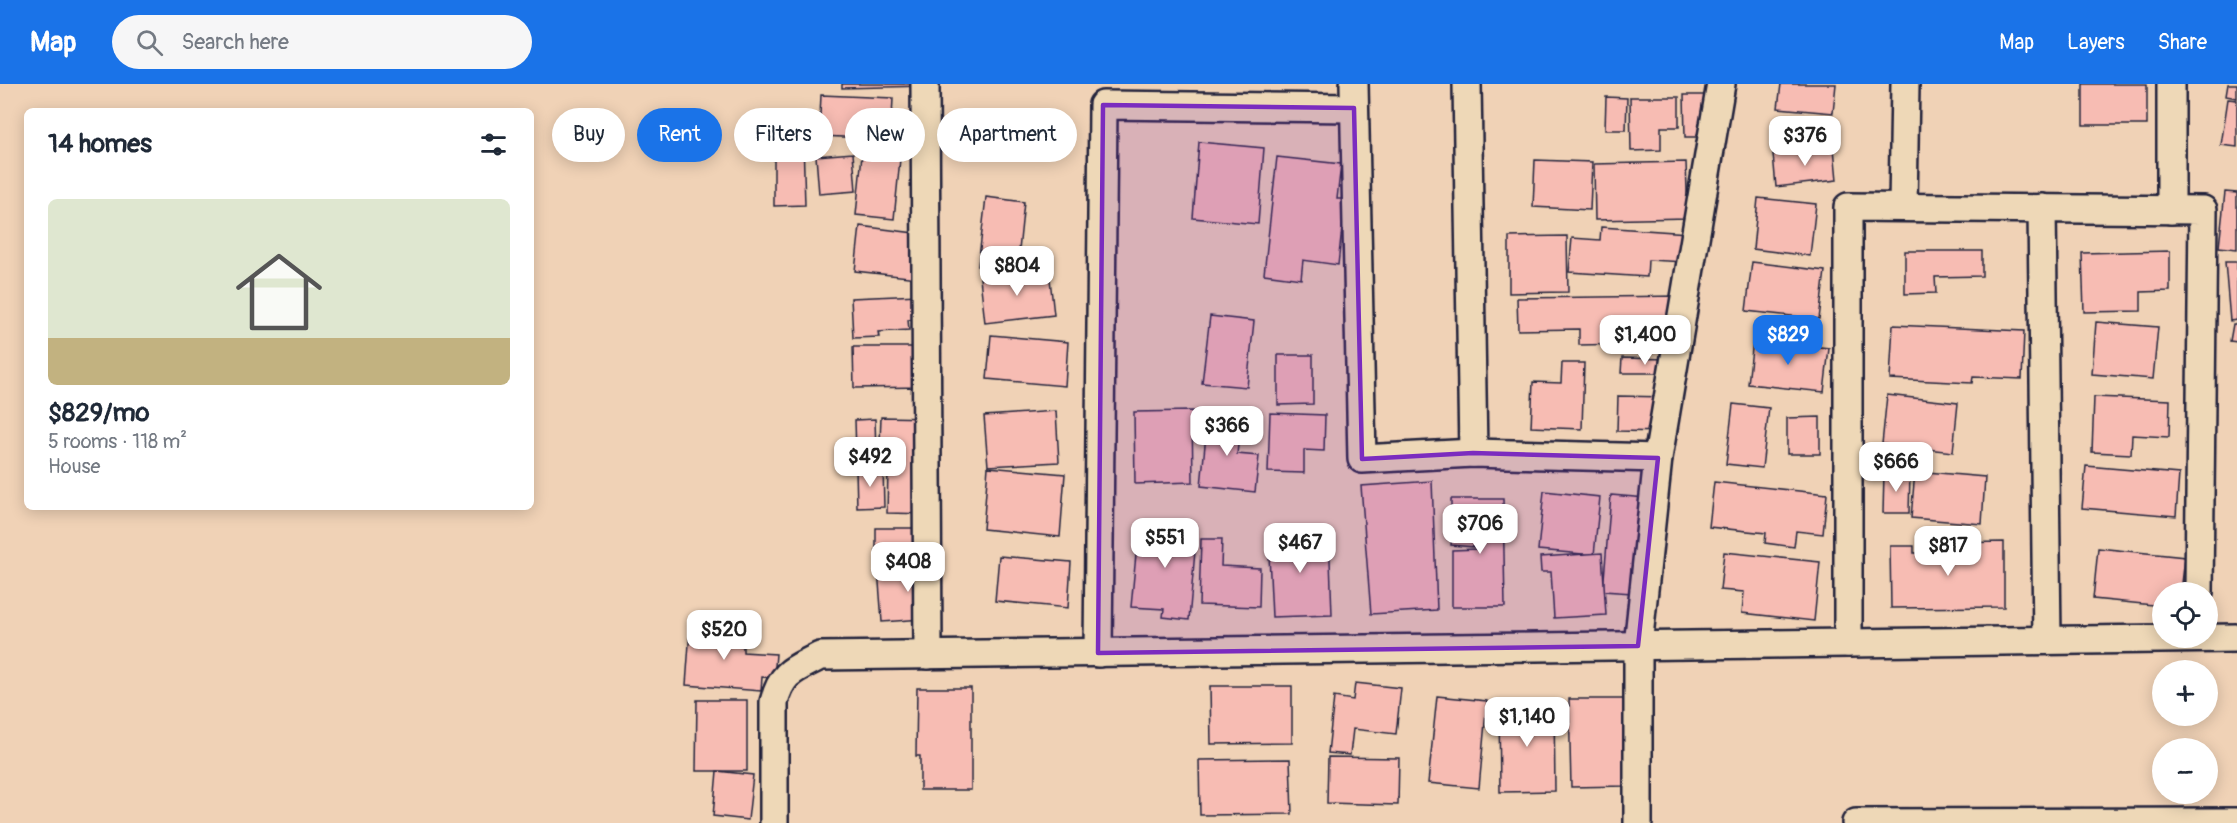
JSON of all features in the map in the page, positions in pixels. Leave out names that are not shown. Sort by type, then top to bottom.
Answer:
[{"type":"street","points":[[925,84],[927,655]]},
{"type":"street","points":[[1467,84],[1473,453]]},
{"type":"street","points":[[1638,823],[1638,646],[1658,458],[1721,84]]},
{"type":"street","points":[[1903,207],[1905,84]]},
{"type":"street","points":[[2171,84],[2171,210]]},
{"type":"street","points":[[1098,653],[1103,105],[1354,96],[1362,459],[1473,453],[1658,458]]},
{"type":"street","points":[[1848,643],[1848,207],[2203,210],[2199,582]]},
{"type":"street","points":[[2042,208],[2047,640]]},
{"type":"street","points":[[2218,638],[2237,638]]},
{"type":"street","points":[[774,823],[774,702],[778,685],[792,670],[820,656],[2152,639]]},
{"type":"street","points":[[1856,823],[2237,822]]},
{"type":"highlighted area","points":[[1103,105],[1354,108],[1362,459],[1473,453],[1658,458],[1638,646],[1098,653]]},
{"type":"building","points":[[842,84],[927,84],[927,86],[842,88]]},
{"type":"building","points":[[1781,84],[1836,84],[1833,113],[1778,108]]},
{"type":"building","points":[[2083,84],[2147,84],[2147,125],[2083,125]]},
{"type":"building","points":[[2228,84],[2237,84],[2237,98],[2226,96]]},
{"type":"building","points":[[821,95],[893,98],[893,108],[845,108],[845,137],[833,137],[833,108],[820,108]]},
{"type":"building","points":[[1684,95],[1712,95],[1713,137],[1685,137]]},
{"type":"building","points":[[1606,97],[1627,98],[1626,130],[1605,130]]},
{"type":"building","points":[[1630,97],[1679,97],[1679,127],[1661,127],[1661,150],[1631,151]]},
{"type":"building","points":[[2228,99],[2237,100],[2237,147],[2221,145]]},
{"type":"building","points":[[1199,142],[1264,148],[1258,224],[1193,218]]},
{"type":"building","points":[[1834,148],[1837,180],[1776,187],[1773,154]]},
{"type":"building","points":[[845,154],[845,162],[854,162],[856,191],[819,194],[816,162],[833,162],[833,155]]},
{"type":"building","points":[[1277,157],[1341,164],[1337,199],[1345,199],[1338,265],[1303,260],[1301,279],[1264,274]]},
{"type":"building","points":[[1535,160],[1592,162],[1590,210],[1533,207]]},
{"type":"building","points":[[774,162],[804,162],[805,205],[774,206]]},
{"type":"building","points":[[861,162],[900,162],[894,219],[856,215]]},
{"type":"building","points":[[1686,162],[1688,218],[1595,220],[1594,164]]},
{"type":"building","points":[[2225,192],[2237,193],[2237,249],[2219,247]]},
{"type":"building","points":[[986,197],[1024,202],[1017,270],[978,266]]},
{"type":"building","points":[[1758,198],[1816,204],[1810,256],[1753,249]]},
{"type":"building","points":[[860,226],[922,234],[917,278],[855,271]]},
{"type":"building","points":[[1601,227],[1688,233],[1686,262],[1648,260],[1647,277],[1569,272],[1572,238],[1600,240]]},
{"type":"building","points":[[1567,236],[1568,292],[1509,293],[1509,237]]},
{"type":"building","points":[[1905,251],[1982,251],[1982,276],[1935,277],[1936,293],[1905,294]]},
{"type":"building","points":[[2170,251],[2170,291],[2141,292],[2141,311],[2084,312],[2082,253]]},
{"type":"building","points":[[1752,262],[1825,271],[1819,319],[1746,311]]},
{"type":"building","points":[[2225,262],[2237,262],[2237,320],[2230,321]]},
{"type":"building","points":[[1049,270],[1054,315],[985,323],[980,278]]},
{"type":"building","points":[[919,295],[920,319],[908,320],[909,330],[878,332],[879,337],[853,338],[851,298]]},
{"type":"building","points":[[1681,296],[1682,343],[1579,345],[1579,329],[1518,330],[1517,298]]},
{"type":"building","points":[[1210,316],[1254,321],[1247,387],[1202,383]]},
{"type":"building","points":[[2096,322],[2158,327],[2153,379],[2092,374]]},
{"type":"building","points":[[2233,324],[2237,324],[2237,342],[2230,341]]},
{"type":"building","points":[[1893,325],[2024,331],[2022,379],[1973,377],[1972,383],[1890,379]]},
{"type":"building","points":[[991,335],[1068,342],[1065,386],[987,379]]},
{"type":"building","points":[[1753,340],[1829,348],[1824,392],[1748,384]]},
{"type":"building","points":[[853,347],[924,347],[925,387],[854,388]]},
{"type":"building","points":[[1278,355],[1313,355],[1313,404],[1278,405]]},
{"type":"building","points":[[1622,358],[1669,359],[1669,373],[1621,373]]},
{"type":"building","points":[[1562,363],[1584,363],[1582,429],[1531,427],[1533,382],[1561,383]]},
{"type":"building","points":[[1887,395],[1958,403],[1953,452],[1882,444]]},
{"type":"building","points":[[1618,396],[1668,397],[1667,432],[1617,431]]},
{"type":"building","points":[[2094,397],[2170,400],[2169,437],[2132,435],[2131,454],[2092,452]]},
{"type":"building","points":[[1733,404],[1769,408],[1762,468],[1726,464]]},
{"type":"building","points":[[1056,411],[1059,462],[988,466],[984,416]]},
{"type":"building","points":[[1192,411],[1193,482],[1135,484],[1134,412]]},
{"type":"building","points":[[1270,413],[1325,415],[1324,451],[1304,450],[1304,473],[1268,472]]},
{"type":"building","points":[[1208,414],[1241,418],[1237,454],[1259,456],[1255,492],[1201,486]]},
{"type":"building","points":[[881,417],[931,418],[930,514],[887,513],[888,470],[879,469]]},
{"type":"building","points":[[1820,417],[1820,454],[1787,454],[1787,418]]},
{"type":"building","points":[[875,419],[876,454],[856,454],[855,420]]},
{"type":"building","points":[[2086,466],[2179,474],[2176,516],[2082,508]]},
{"type":"building","points":[[988,467],[1065,474],[1060,537],[983,529]]},
{"type":"building","points":[[883,468],[884,507],[857,508],[856,469]]},
{"type":"building","points":[[1915,471],[1985,477],[1982,524],[1911,518]]},
{"type":"building","points":[[1884,473],[1910,474],[1909,513],[1883,513]]},
{"type":"building","points":[[1432,481],[1437,610],[1371,614],[1361,486]]},
{"type":"building","points":[[1714,482],[1827,494],[1823,534],[1796,531],[1794,547],[1765,543],[1766,533],[1709,527]]},
{"type":"building","points":[[1544,491],[1600,497],[1594,555],[1538,550]]},
{"type":"building","points":[[1611,495],[1658,499],[1632,593],[1603,591]]},
{"type":"building","points":[[1451,499],[1503,499],[1505,607],[1452,607],[1452,550],[1478,549],[1478,525],[1451,525]]},
{"type":"building","points":[[1139,523],[1197,528],[1189,620],[1163,617],[1164,609],[1131,607]]},
{"type":"building","points":[[1453,527],[1476,529],[1474,547],[1451,545]]},
{"type":"building","points":[[876,528],[927,528],[917,551],[876,551]]},
{"type":"building","points":[[1329,532],[1332,615],[1272,617],[1268,534]]},
{"type":"building","points":[[1201,539],[1222,539],[1221,566],[1260,568],[1259,607],[1199,605]]},
{"type":"building","points":[[2004,542],[2004,607],[1891,608],[1890,546],[1914,546],[1914,553],[1944,553],[1943,543]]},
{"type":"building","points":[[2098,548],[2185,557],[2182,582],[2152,582],[2152,605],[2093,599]]},
{"type":"building","points":[[1724,552],[1820,562],[1814,621],[1742,613],[1744,592],[1720,590]]},
{"type":"building","points":[[1602,553],[1606,615],[1554,618],[1551,572],[1541,572],[1540,557]]},
{"type":"building","points":[[999,556],[1071,562],[1068,608],[995,601]]},
{"type":"building","points":[[934,565],[937,618],[882,622],[878,569]]},
{"type":"building","points":[[691,616],[714,618],[712,643],[743,646],[743,652],[776,654],[774,678],[762,677],[761,691],[686,685]]},
{"type":"building","points":[[1355,683],[1401,688],[1396,734],[1353,729],[1350,755],[1328,753],[1334,697],[1353,700]]},
{"type":"building","points":[[1210,686],[1292,686],[1292,743],[1211,744]]},
{"type":"building","points":[[917,688],[971,688],[971,790],[920,790],[920,756],[916,756]]},
{"type":"building","points":[[1437,696],[1487,701],[1479,788],[1428,783]]},
{"type":"building","points":[[1569,699],[1625,699],[1626,786],[1571,787]]},
{"type":"building","points":[[697,700],[747,700],[747,771],[696,771]]},
{"type":"building","points":[[1554,704],[1555,791],[1500,792],[1499,705]]},
{"type":"building","points":[[1328,757],[1399,758],[1398,805],[1327,803]]},
{"type":"building","points":[[1290,759],[1292,814],[1200,815],[1199,760]]},
{"type":"building","points":[[717,771],[753,775],[748,820],[713,816]]}]
